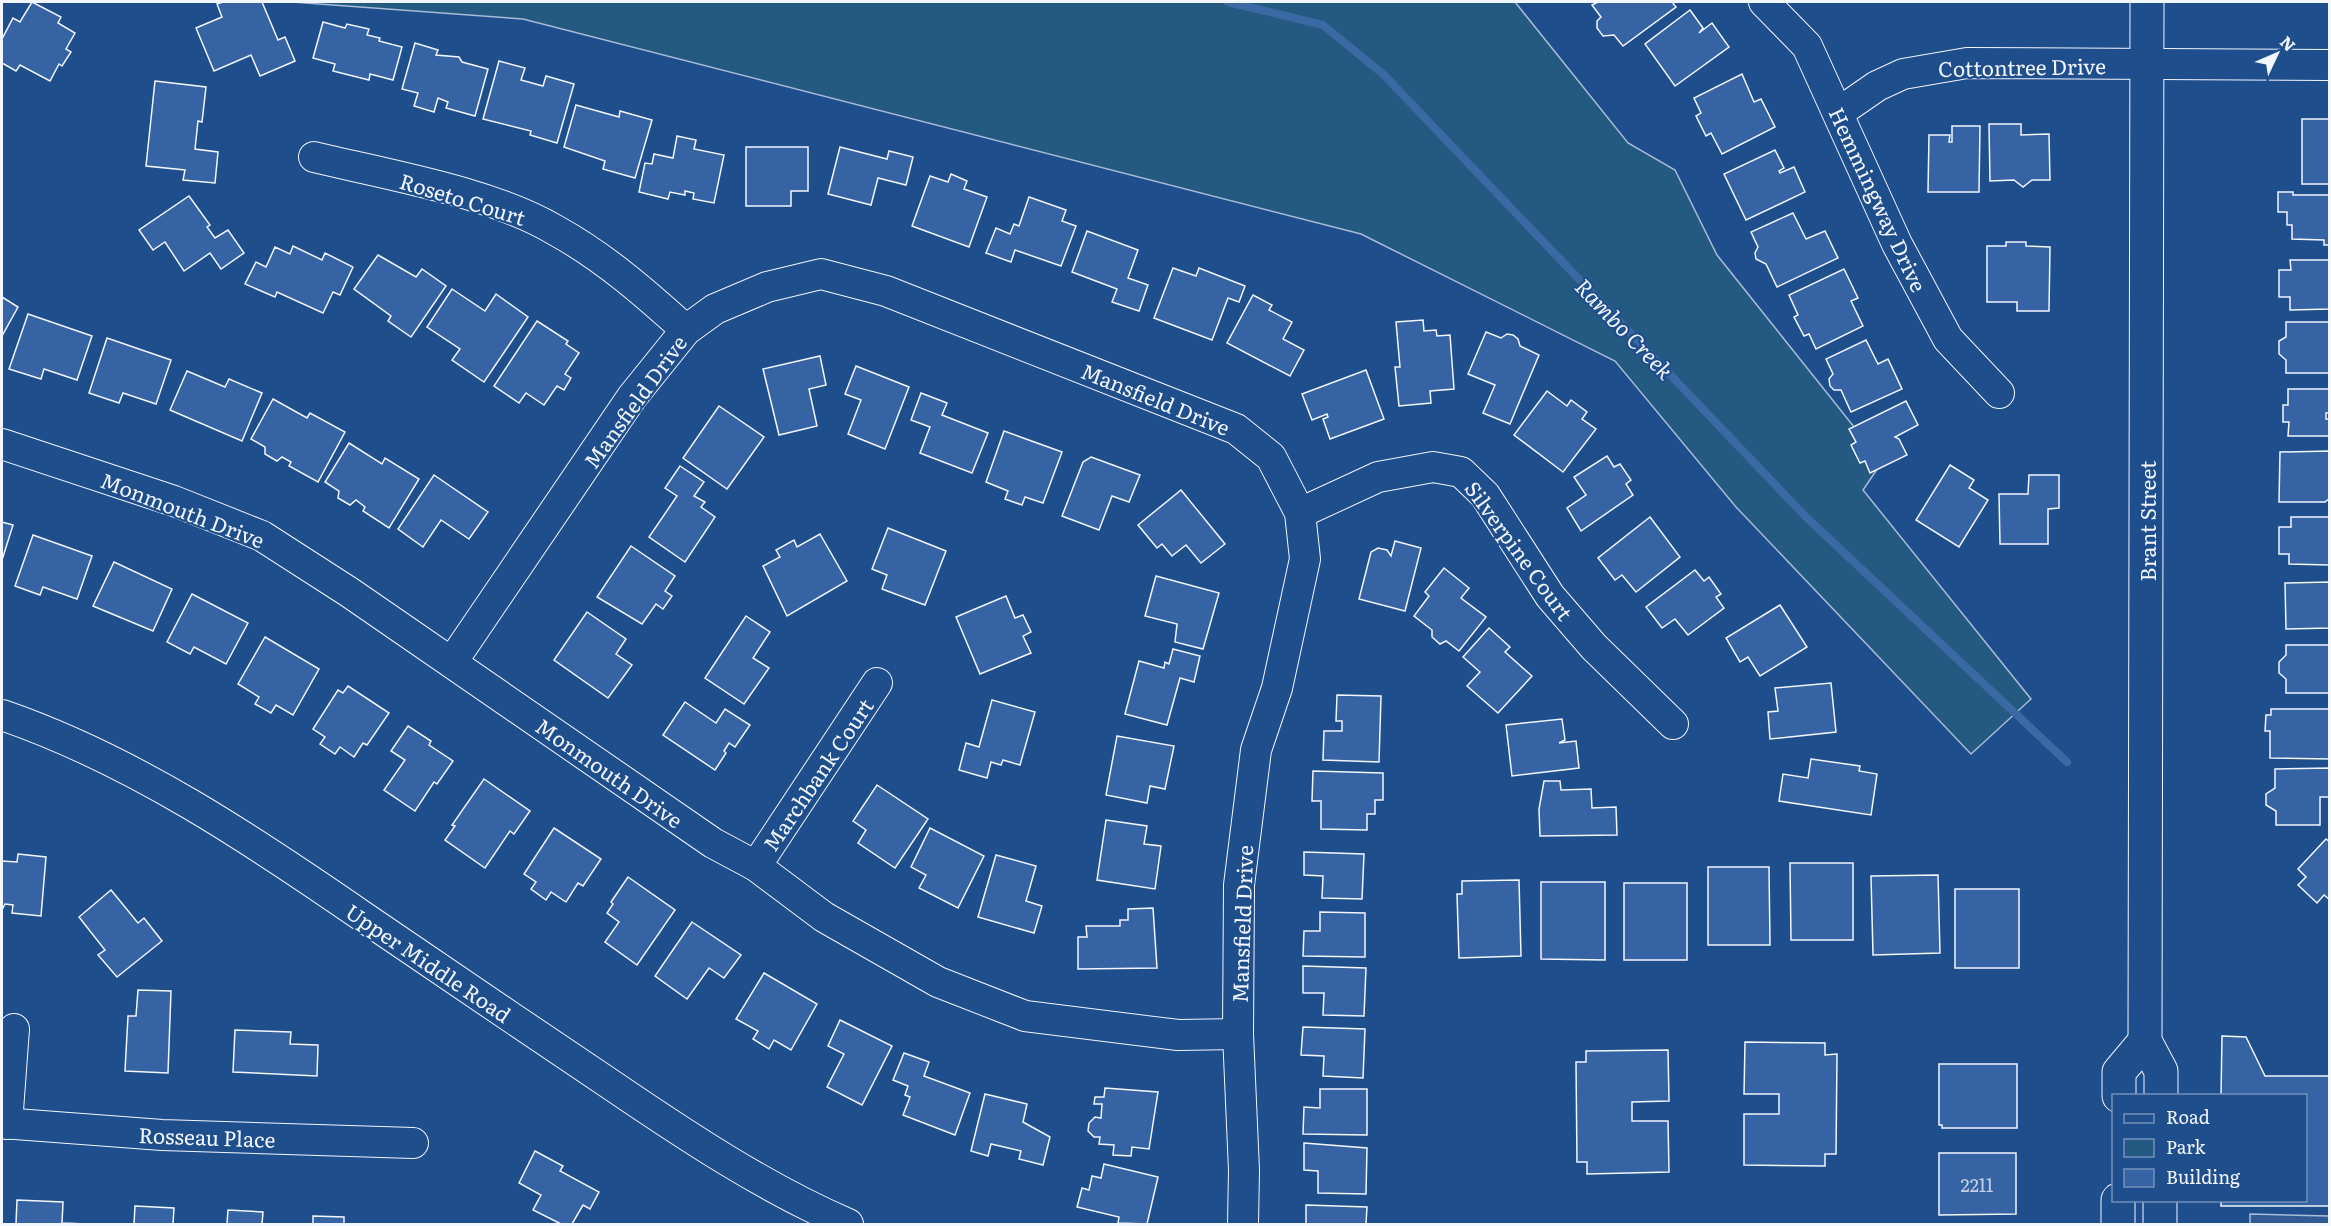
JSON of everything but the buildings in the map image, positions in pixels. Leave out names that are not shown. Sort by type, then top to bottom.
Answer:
[{"type":"main road","name":"Brant Street","points":[[2147,2],[2145,1041],[2161,1071],[2160,1094]]},
{"type":"main road","points":[[2119,1094],[2119,1072],[2145,1041]]},
{"type":"main road","points":[[2118,1202],[2118,1224]]},
{"type":"main road","points":[[2160,1202],[2160,1224]]},
{"type":"street","name":"Hemmingway Drive","points":[[1764,2],[1807,46],[1897,244],[1948,339],[1999,393]]},
{"type":"street","name":"Cottontree Drive","points":[[1838,113],[1877,87],[1903,74],[1967,63],[2330,65]]},
{"type":"street","name":"Roseto Court","points":[[314,157],[489,202],[553,228],[629,279],[686,330]]},
{"type":"street","name":"Mansfield Drive","points":[[452,662],[632,397],[686,330],[715,309],[767,287],[821,274],[886,291],[1236,429],[1271,457],[1300,513],[1305,560],[1277,688],[1256,750],[1243,838],[1239,885],[1238,1034],[1244,1170],[1243,1224]]},
{"type":"street","name":"Monmouth Drive","points":[[2,444],[174,501],[262,536],[452,662],[713,843],[756,866],[824,917],[938,982],[1025,1016],[1178,1035],[1238,1034]]},
{"type":"street","name":"Silverpine Court","points":[[1300,513],[1378,477],[1433,467],[1461,472],[1485,495],[1550,596],[1594,647],[1673,724]]},
{"type":"street","name":"Marchbank Court","points":[[756,866],[878,682]]},
{"type":"street","name":"Upper Middle Road","points":[[2,714],[110,762],[188,803],[276,856],[652,1112],[798,1202],[848,1224]]},
{"type":"street","points":[[4,1124],[14,1029]]},
{"type":"street","name":"Rosseau Place","points":[[4,1124],[162,1135],[413,1143]]},
{"type":"green space","points":[[292,2],[1515,2],[1628,143],[1675,170],[1717,255],[1882,462],[1863,490],[2031,699],[1971,754],[1736,507],[1615,361],[1361,234],[523,19]]},
{"type":"shaded area","points":[[2250,1214],[2329,1216],[2329,1224],[2250,1224]]},
{"type":"waterway","name":"Rambo Creek","points":[[1228,2],[1323,25],[1384,75],[1806,517],[2067,762]]}]
